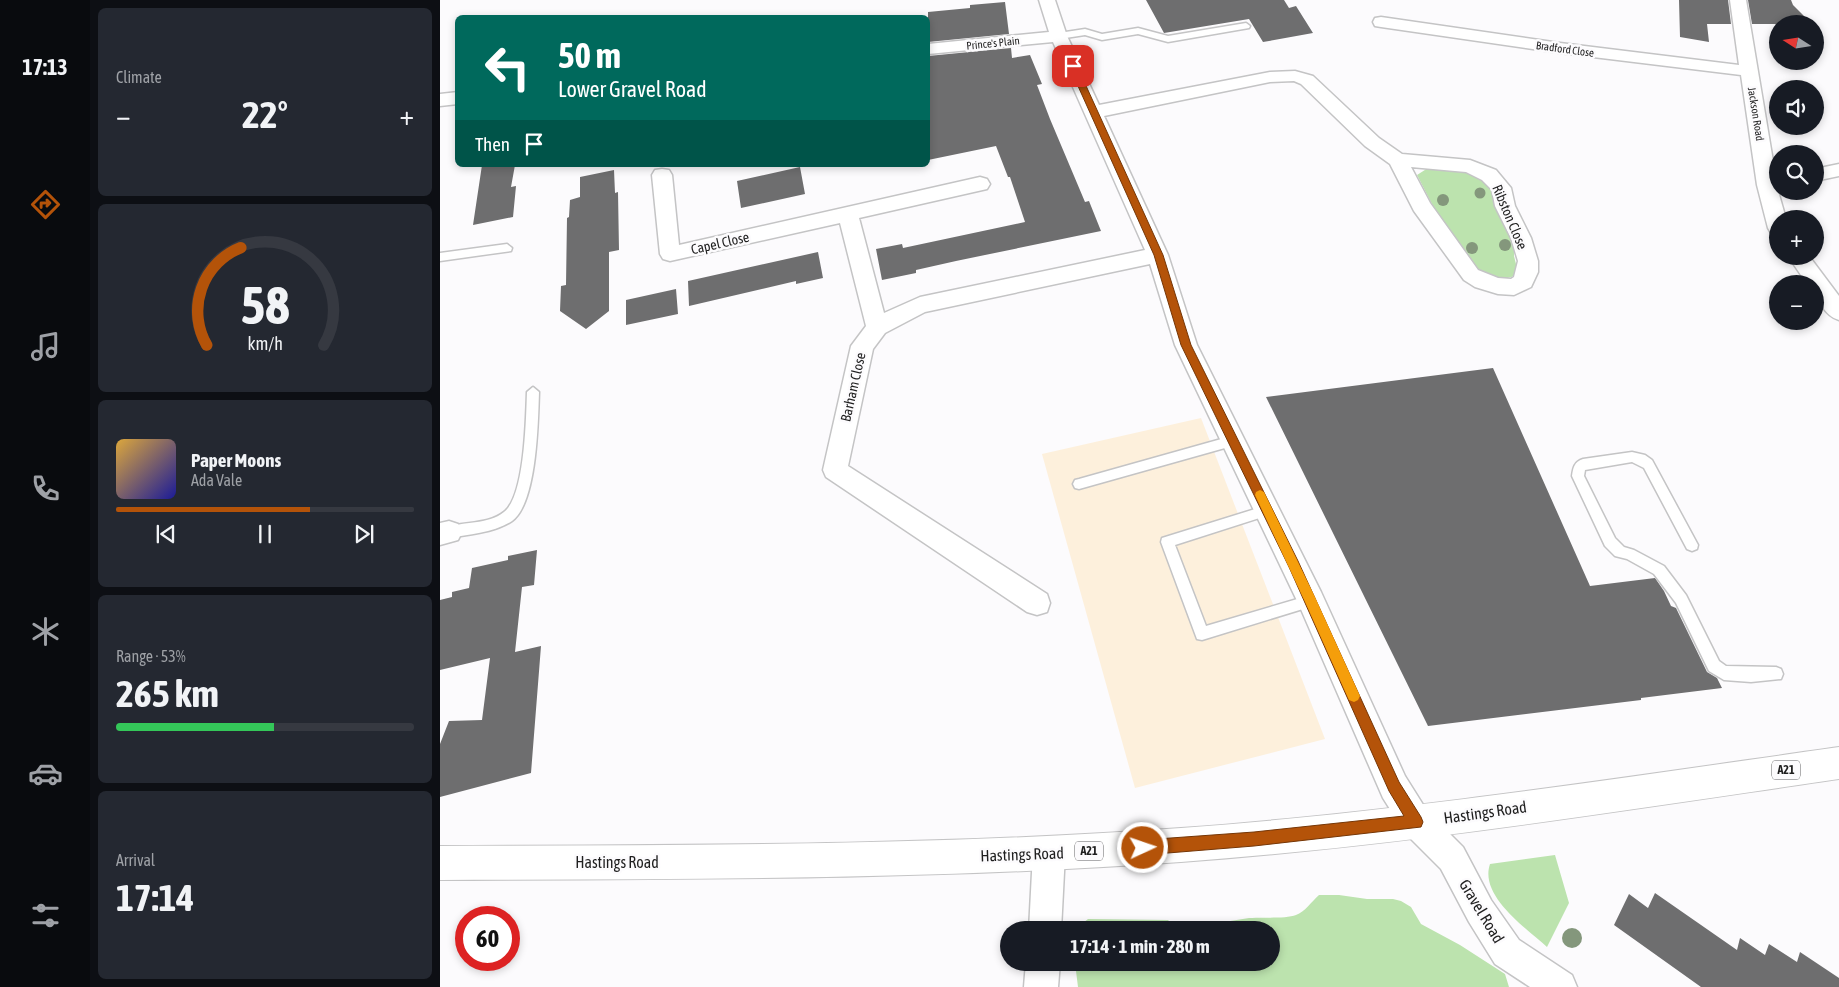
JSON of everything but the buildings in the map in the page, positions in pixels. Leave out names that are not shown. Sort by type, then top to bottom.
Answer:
[{"type":"main road","name":"Hastings Road","points":[[440,863],[735,862],[1049,853],[1180,845],[1416,822],[1839,763]]},
{"type":"street","name":"Gravel Road","points":[[1047,0],[1059,36],[1158,255],[1186,345],[1311,601],[1394,786],[1416,822],[1452,858],[1480,911],[1507,952],[1560,987]]},
{"type":"street","name":"Jackson Road","points":[[1738,0],[1749,71],[1769,169]]},
{"type":"street","name":"Bradford Close","points":[[1382,22],[1560,48],[1749,71]]},
{"type":"street","name":"Prince's Plain","points":[[930,49],[1059,36]]},
{"type":"street","name":"Ribston Close","points":[[1094,112],[1270,77],[1295,76],[1307,80],[1372,142],[1398,160],[1421,206],[1471,275],[1483,282],[1498,286],[1514,287],[1523,282],[1527,272],[1528,261],[1521,238],[1505,206],[1501,188],[1489,175],[1462,165],[1398,160]]},
{"type":"street","points":[[440,100],[455,98]]},
{"type":"street","points":[[1824,173],[1839,170]]},
{"type":"street","name":"Capel Close","points":[[662,175],[670,254],[980,184]]},
{"type":"street","points":[[848,214],[877,326]]},
{"type":"street","name":"Barham Close","points":[[1037,603],[835,470],[862,346],[877,326],[920,305],[1158,255]]},
{"type":"street","points":[[1805,265],[1836,304]]},
{"type":"street","points":[[1045,921],[1049,853]]},
{"type":"street","points":[[1041,987],[1042,971]]},
{"type":"lane","points":[[1059,36],[1085,32],[1102,37],[1138,31],[1168,40],[1246,26]]},
{"type":"lane","points":[[440,257],[507,248]]},
{"type":"lane","points":[[445,533],[492,523],[511,515],[522,494],[531,448],[533,392]]},
{"type":"lane","points":[[1079,484],[1232,441]]},
{"type":"lane","points":[[1692,545],[1648,464],[1641,459],[1632,458],[1583,464],[1578,468],[1578,476],[1610,542],[1620,552],[1629,554],[1659,570],[1681,599],[1714,666],[1724,673],[1751,676],[1776,674]]},
{"type":"lane","points":[[1268,510],[1167,542],[1202,634],[1311,601]]},
{"type":"shaded area","points":[[1201,418],[1325,739],[1135,788],[1042,454]]},
{"type":"green space","points":[[1428,168],[1473,174],[1482,179],[1491,189],[1506,230],[1514,245],[1517,268],[1514,276],[1508,278],[1492,277],[1483,273],[1474,265],[1436,212],[1417,175]]},
{"type":"green space","points":[[1555,855],[1569,903],[1547,947],[1506,910],[1491,888],[1488,876],[1490,864]]},
{"type":"green space","points":[[1319,895],[1401,901],[1411,907],[1421,924],[1460,945],[1505,974],[1509,987],[1078,987],[1076,971],[1280,971],[1280,921],[1229,921],[1249,918],[1286,917],[1302,912]]},
{"type":"green space","points":[[1088,919],[1169,921],[1085,921]]},
{"type":"slow traffic","points":[[1260,495],[1354,696]]},
{"type":"route","points":[[1073,66],[1158,255],[1186,345],[1294,564],[1394,786],[1416,822],[1254,839],[1143,848]]}]
